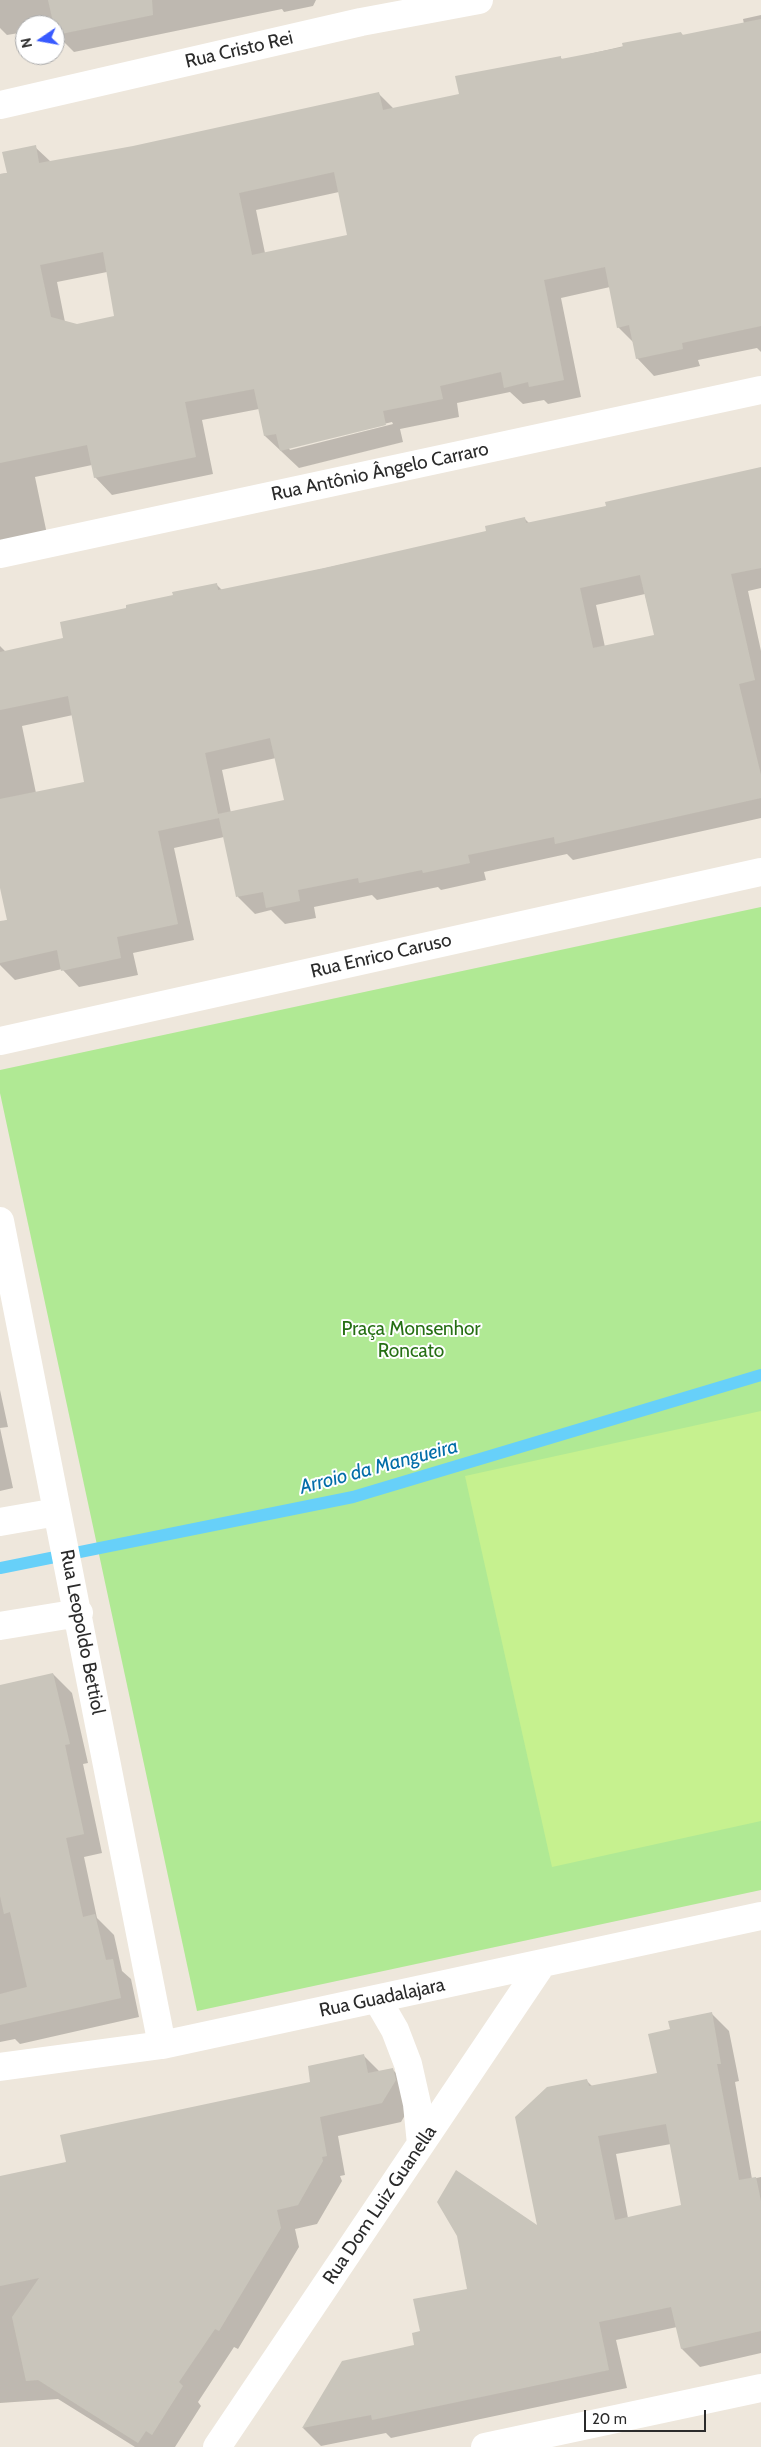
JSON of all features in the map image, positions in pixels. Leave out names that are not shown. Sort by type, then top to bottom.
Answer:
[{"type":"street","name":"Rua Cristo Rei","points":[[0,105],[359,11],[479,0]]},
{"type":"street","name":"Rua Antônio Ângelo Carraro","points":[[0,554],[761,390]]},
{"type":"street","name":"Rua Enrico Caruso","points":[[0,1041],[761,872]]},
{"type":"street","name":"Rua Leopoldo Bettiol","points":[[0,1221],[57,1512],[79,1613],[162,2045]]},
{"type":"street","points":[[0,1522],[57,1512]]},
{"type":"street","points":[[0,1626],[79,1613]]},
{"type":"street","name":"Rua Guadalajara","points":[[0,2067],[162,2045],[761,1916]]},
{"type":"street","name":"Rua Dom Luiz Guanella","points":[[217,2447],[542,1964]]},
{"type":"street","points":[[377,1999],[394,2030],[408,2064],[417,2104],[421,2144]]},
{"type":"street","points":[[485,2447],[761,2388]]},
{"type":"green space","name":"Praça Monsenhor Roncato","points":[[761,907],[761,1890],[197,2011],[0,1093],[0,1070]]},
{"type":"green space","points":[[761,1411],[761,1821],[552,1867],[465,1476]]},
{"type":"building","points":[[48,0],[152,0],[153,15],[65,33],[65,15],[51,15]]},
{"type":"building","points":[[761,19],[761,326],[682,343],[683,349],[636,359],[629,325],[617,328],[605,267],[544,280],[564,380],[529,387],[528,382],[504,388],[501,372],[440,386],[443,399],[383,411],[386,425],[280,451],[276,434],[264,436],[254,389],[185,402],[196,457],[94,478],[87,445],[0,463],[0,174],[7,173],[2,152],[36,145],[39,163],[133,146],[379,92],[383,110],[459,94],[455,76],[561,56],[561,59],[623,47],[622,43],[681,32],[682,35]],"holes":[[[334,172],[347,235],[252,255],[239,193]],[[103,252],[114,316],[77,324],[51,317],[40,265]]]},
{"type":"building","points":[[761,467],[761,568],[731,574],[755,680],[739,684],[761,775],[761,798],[555,844],[554,837],[468,855],[470,863],[423,873],[422,870],[359,883],[358,878],[298,890],[300,901],[266,908],[263,892],[236,897],[219,818],[158,831],[178,924],[117,937],[121,958],[61,971],[57,950],[0,963],[0,921],[7,920],[0,888],[0,799],[84,782],[68,696],[0,710],[0,652],[63,638],[60,622],[126,608],[126,605],[173,595],[172,592],[217,583],[218,590],[324,568],[486,531],[485,526],[525,517],[526,523],[606,506],[605,502]],"holes":[[[640,575],[654,635],[593,648],[580,588]],[[270,738],[284,800],[218,814],[205,753]]]},
{"type":"building","points":[[53,1673],[70,1744],[65,1745],[84,1834],[66,1838],[83,1917],[95,1914],[106,1960],[113,1959],[121,1998],[0,2025],[0,1994],[27,1987],[10,1912],[4,1914],[0,1896],[0,1685]]},
{"type":"building","points":[[712,2012],[721,2064],[717,2064],[739,2180],[756,2177],[761,2201],[761,2331],[681,2349],[671,2307],[599,2322],[609,2370],[372,2420],[371,2415],[302,2428],[342,2361],[414,2345],[412,2333],[420,2331],[413,2299],[467,2289],[457,2236],[437,2202],[456,2170],[537,2225],[515,2117],[547,2087],[587,2079],[589,2086],[657,2073],[648,2034],[670,2029],[668,2021]],"holes":[[[666,2124],[681,2205],[615,2220],[598,2136]]]},
{"type":"building","points":[[364,2054],[368,2073],[393,2068],[396,2080],[382,2103],[320,2117],[327,2156],[322,2157],[323,2161],[298,2205],[277,2210],[281,2228],[219,2331],[215,2329],[179,2382],[183,2386],[152,2435],[146,2431],[138,2443],[38,2380],[26,2381],[12,2317],[39,2278],[0,2286],[0,2176],[66,2162],[60,2135],[310,2082],[308,2066]]},
{"type":"waterway","name":"Arroio da Mangueira","points":[[0,1568],[353,1497],[761,1375]]}]
